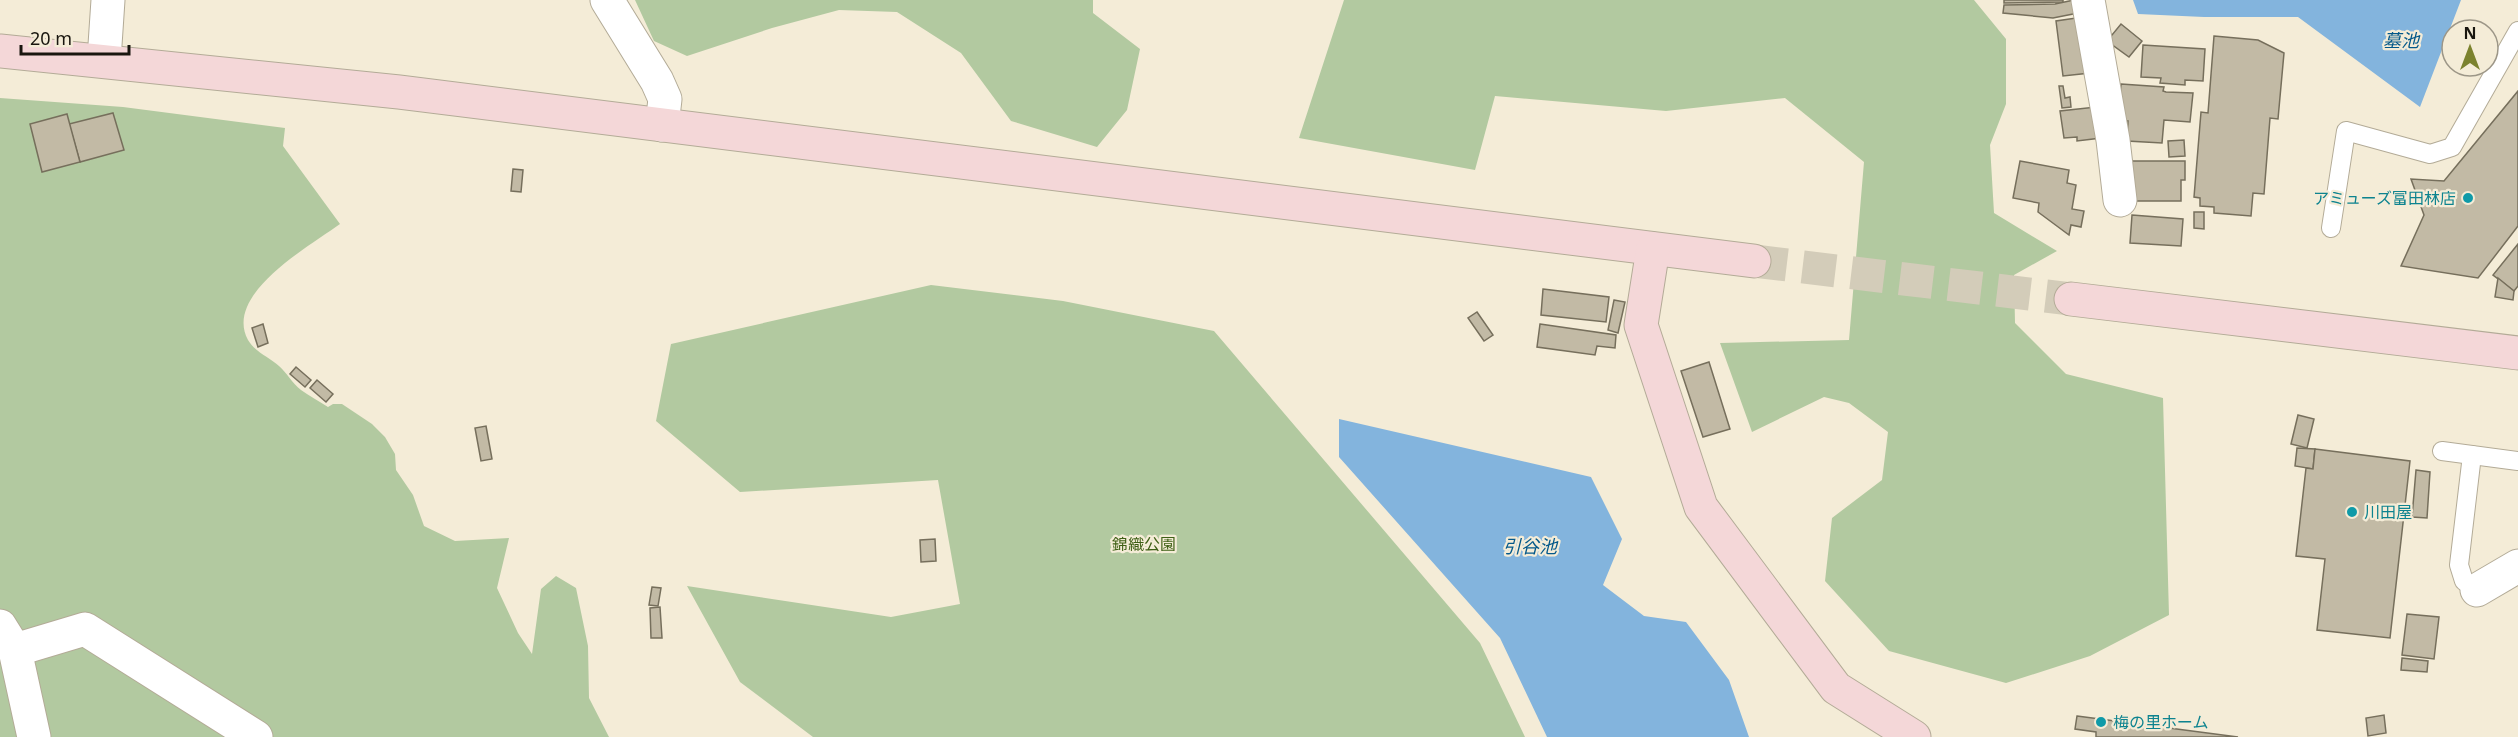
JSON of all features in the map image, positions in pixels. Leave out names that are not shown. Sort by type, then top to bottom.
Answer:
[{"type":"street","points":[[104,60],[108,0]]},
{"type":"street","points":[[607,0],[665,99],[662,125]]},
{"type":"street","points":[[2088,0],[2113,140],[2120,200]]},
{"type":"street","points":[[0,51],[399,92],[1754,261]]},
{"type":"street","points":[[1653,249],[1641,325],[1701,507],[1836,688],[1914,737]]},
{"type":"street","points":[[2071,299],[2518,353]]},
{"type":"street","points":[[2477,590],[2518,566]]},
{"type":"street","points":[[34,737],[8,638],[85,629],[256,737]]},
{"type":"lane","points":[[2331,228],[2346,131],[2430,154],[2452,147],[2518,31]]},
{"type":"lane","points":[[2442,451],[2518,461]]},
{"type":"lane","points":[[2472,455],[2459,565],[2464,581],[2477,590]]},
{"type":"green space","points":[[635,0],[1093,0],[1093,13],[1140,49],[1127,110],[1097,147],[1011,121],[961,53],[897,12],[839,10],[772,28],[687,56],[654,41]]},
{"type":"green space","points":[[1344,0],[1974,0],[2006,39],[2006,104],[1990,145],[1994,213],[2057,251],[2014,275],[2015,323],[2066,374],[2163,398],[2169,615],[2090,656],[2006,683],[1889,651],[1825,581],[1832,518],[1882,480],[1888,432],[1849,403],[1824,397],[1752,432],[1720,343],[1849,340],[1864,162],[1785,98],[1666,111],[1495,96],[1475,170],[1299,138]]},
{"type":"green space","points":[[0,98],[123,107],[285,128],[283,146],[340,224],[291,258],[258,289],[248,306],[244,323],[248,340],[258,351],[279,366],[304,392],[328,407],[333,404],[342,404],[372,424],[385,437],[395,454],[396,470],[413,495],[424,526],[455,541],[509,538],[497,588],[518,633],[532,654],[541,589],[556,576],[576,588],[588,646],[589,698],[609,737],[0,737]]},
{"type":"green space","name":"錦織公園","points":[[931,285],[1063,301],[1214,331],[1480,643],[1525,737],[813,737],[740,682],[687,586],[891,617],[960,604],[938,480],[740,492],[656,421],[671,344]]},
{"type":"water","name":"墓池","points":[[2133,0],[2461,0],[2454,18],[2440,18],[2440,55],[2420,107],[2298,17],[2138,14]]},
{"type":"water","name":"引谷池","points":[[1339,419],[1591,477],[1622,539],[1603,585],[1644,616],[1686,622],[1729,680],[1749,737],[1547,737],[1500,638],[1339,457]]},
{"type":"building","points":[[2004,0],[2063,0],[2063,2],[2004,3]]},
{"type":"building","points":[[2074,0],[2088,11],[2053,18],[2003,13],[2004,5],[2055,4]]},
{"type":"building","points":[[2083,17],[2090,73],[2063,76],[2056,21]]},
{"type":"building","points":[[2121,24],[2142,41],[2129,57],[2107,41]]},
{"type":"building","points":[[2214,36],[2258,40],[2284,53],[2278,119],[2270,118],[2264,194],[2253,193],[2251,216],[2214,213],[2214,207],[2200,206],[2200,198],[2194,197],[2201,112],[2208,113]]},
{"type":"building","points":[[2143,45],[2205,49],[2203,81],[2185,80],[2185,85],[2160,83],[2161,78],[2141,77]]},
{"type":"building","points":[[2121,84],[2164,87],[2163,91],[2166,92],[2193,93],[2190,122],[2164,120],[2162,143],[2127,141],[2128,121],[2118,120]]},
{"type":"building","points":[[2059,86],[2063,86],[2065,98],[2070,97],[2071,107],[2062,108]]},
{"type":"building","name":"アミューズ富田林店","points":[[2518,91],[2518,226],[2478,278],[2401,266],[2424,215],[2411,179],[2444,181]]},
{"type":"building","points":[[2096,107],[2101,138],[2077,141],[2077,137],[2064,138],[2060,111]]},
{"type":"building","points":[[113,113],[124,150],[80,162],[69,124]]},
{"type":"building","points":[[67,114],[80,162],[42,172],[30,124]]},
{"type":"building","points":[[2184,140],[2185,156],[2169,157],[2168,141]]},
{"type":"building","points":[[2020,161],[2069,170],[2067,183],[2076,185],[2072,209],[2084,211],[2081,227],[2071,225],[2069,235],[2038,212],[2039,203],[2013,198]]},
{"type":"building","points":[[2129,161],[2185,161],[2185,180],[2181,180],[2181,201],[2129,201]]},
{"type":"building","points":[[513,169],[523,170],[521,192],[511,191]]},
{"type":"building","points":[[2194,212],[2204,212],[2204,229],[2194,228]]},
{"type":"building","points":[[2132,215],[2183,219],[2181,246],[2130,243]]},
{"type":"building","points":[[2518,244],[2518,286],[2514,291],[2493,275]]},
{"type":"building","points":[[2498,278],[2514,291],[2513,300],[2495,297]]},
{"type":"building","points":[[1543,289],[1609,297],[1606,322],[1541,315]]},
{"type":"building","points":[[1614,300],[1625,302],[1618,333],[1608,330]]},
{"type":"building","points":[[1477,312],[1493,335],[1484,341],[1468,318]]},
{"type":"building","points":[[263,324],[268,343],[258,347],[252,328]]},
{"type":"building","points":[[1540,324],[1616,335],[1615,348],[1597,346],[1595,355],[1537,347]]},
{"type":"building","points":[[1709,362],[1730,429],[1703,437],[1681,371]]},
{"type":"building","points":[[296,367],[311,380],[305,387],[290,374]]},
{"type":"building","points":[[317,380],[333,394],[326,402],[310,388]]},
{"type":"building","points":[[2298,415],[2314,419],[2307,448],[2291,444]]},
{"type":"building","points":[[486,426],[492,459],[481,461],[475,428]]},
{"type":"building","points":[[2297,448],[2315,449],[2313,469],[2295,466]]},
{"type":"building","name":"川田屋","points":[[2315,449],[2410,461],[2390,638],[2317,630],[2325,559],[2296,556],[2306,468],[2313,469]]},
{"type":"building","points":[[2416,470],[2430,472],[2427,518],[2412,517]]},
{"type":"building","points":[[935,539],[936,561],[921,562],[920,540]]},
{"type":"building","points":[[652,587],[661,588],[658,606],[649,605]]},
{"type":"building","points":[[660,607],[662,638],[651,638],[650,608]]},
{"type":"building","points":[[2407,614],[2439,617],[2434,659],[2402,655]]},
{"type":"building","points":[[2402,658],[2428,661],[2427,672],[2401,670]]},
{"type":"building","points":[[2384,715],[2386,733],[2368,736],[2366,718]]},
{"type":"building","name":"梅の里ホーム","points":[[2077,716],[2238,737],[2096,737],[2096,732],[2075,729]]},
{"type":"tunnel","points":[[1754,261],[2071,299]]},
{"type":"place","name":"アミューズ富田林店","points":[[2468,198]]},
{"type":"place","name":"川田屋","points":[[2352,512]]},
{"type":"place","name":"梅の里ホーム","points":[[2101,722]]}]
